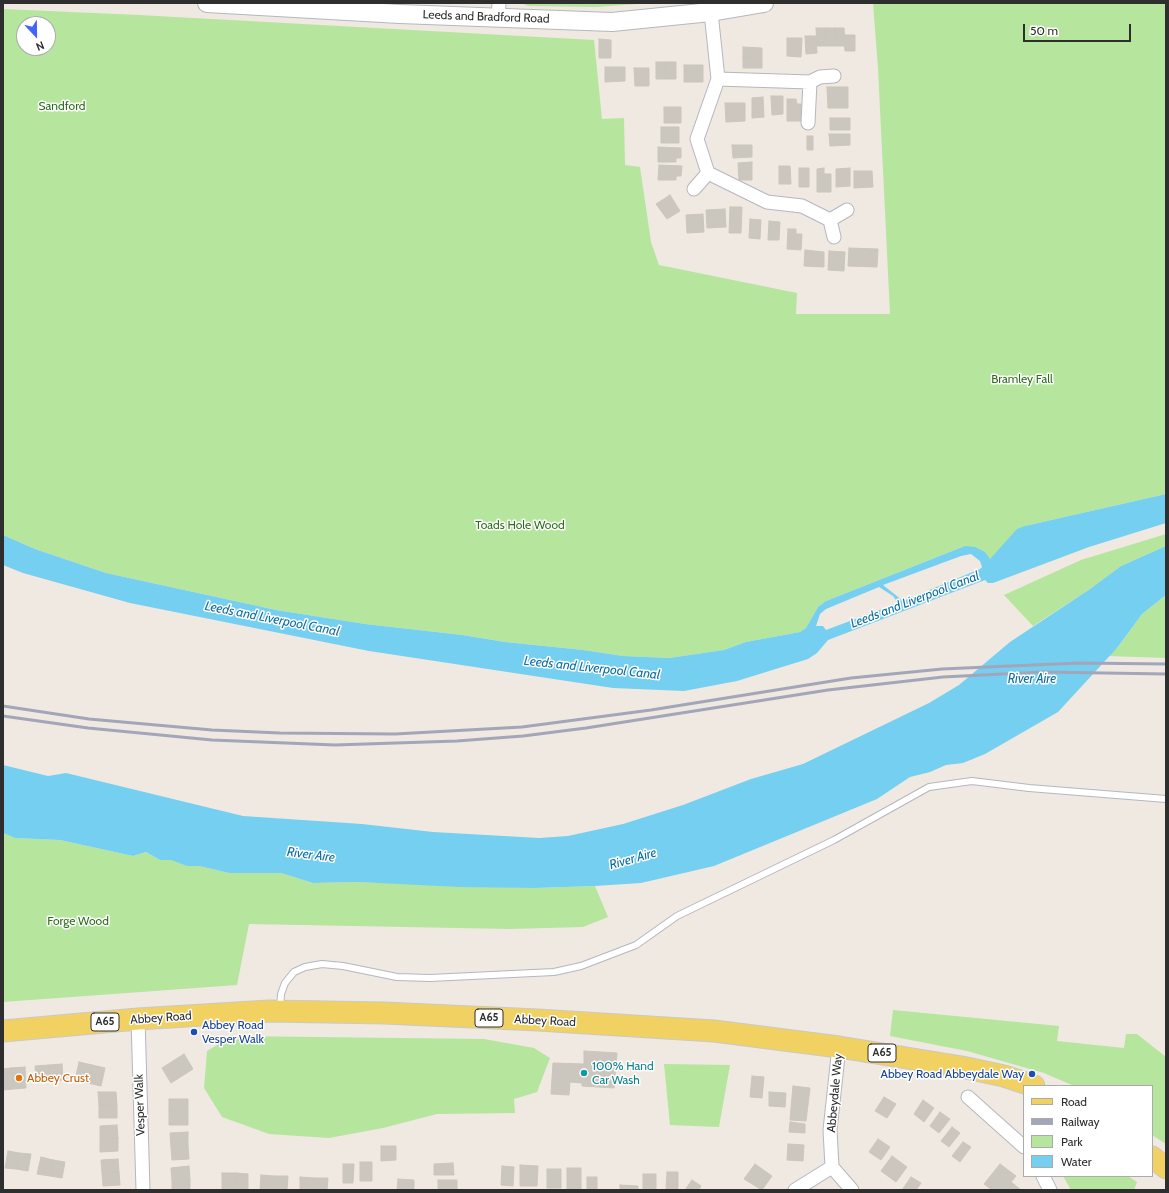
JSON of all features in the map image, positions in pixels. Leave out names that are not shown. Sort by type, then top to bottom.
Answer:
[{"type":"main road","name":"Leeds and Bradford Road","points":[[208,3],[498,10],[612,22],[711,12],[764,3]]},
{"type":"main road","name":"Abbey Road","points":[[3,1031],[138,1019],[280,1011],[384,1013],[692,1030],[839,1047],[962,1067],[1004,1076],[1031,1085]]},
{"type":"main road","points":[[1153,1158],[1166,1168]]},
{"type":"street","points":[[711,12],[718,79],[697,139],[708,173],[767,202],[802,206],[830,220]]},
{"type":"street","points":[[718,79],[810,82],[820,77],[834,76]]},
{"type":"street","points":[[808,123],[810,82]]},
{"type":"street","points":[[694,189],[708,173]]},
{"type":"street","points":[[830,220],[847,210]]},
{"type":"street","points":[[830,220],[834,237]]},
{"type":"street","name":"Vesper Walk","points":[[138,1019],[143,1190]]},
{"type":"street","name":"Abbeydale Way","points":[[832,1167],[830,1130],[839,1047]]},
{"type":"street","points":[[968,1096],[1023,1146]]},
{"type":"street","points":[[795,1190],[832,1167],[852,1190]]},
{"type":"street","points":[[1044,1177],[1050,1190]]},
{"type":"lane","points":[[280,1011],[281,994],[285,982],[294,972],[305,967],[322,964],[343,966],[397,977],[430,978],[554,972],[581,966],[636,945],[677,916],[834,840],[929,787],[972,781],[1029,788],[1166,799]]},
{"type":"green space","points":[[521,3],[652,3],[596,7],[528,6]]},
{"type":"green space","points":[[873,3],[1166,3],[1166,494],[1025,526],[990,559],[965,546],[826,601],[818,607],[806,628],[800,632],[746,642],[724,650],[669,658],[623,656],[583,650],[505,642],[462,635],[365,624],[276,610],[106,573],[35,549],[3,535],[3,9],[594,40],[602,119],[624,118],[625,165],[640,167],[651,242],[659,265],[797,293],[796,314],[890,314],[878,68]]},
{"type":"green space","points":[[1166,534],[1166,546],[1121,566],[1090,589],[1033,626],[1004,595],[1081,560]]},
{"type":"green space","points":[[1166,595],[1166,658],[1108,656],[1117,648],[1142,614]]},
{"type":"green space","name":"Forge Wood","points":[[3,833],[15,838],[60,840],[133,856],[146,852],[160,860],[172,860],[187,866],[199,866],[229,873],[281,873],[313,883],[358,882],[535,888],[595,886],[608,917],[583,927],[509,929],[249,924],[237,985],[3,1002]]},
{"type":"green space","points":[[893,1010],[1059,1026],[1057,1041],[1124,1048],[1126,1034],[1137,1034],[1166,1057],[1166,1144],[1153,1136],[1153,1085],[1072,1085],[1044,1073],[967,1051],[890,1036]]},
{"type":"green space","points":[[232,1036],[484,1039],[534,1048],[550,1058],[537,1092],[514,1099],[515,1113],[437,1114],[383,1128],[329,1138],[269,1134],[222,1117],[204,1088],[207,1051]]},
{"type":"green space","points":[[664,1064],[730,1065],[719,1127],[670,1125]]},
{"type":"green space","points":[[1064,1177],[1130,1177],[1137,1182],[1134,1190],[1071,1190]]},
{"type":"water","name":"Leeds and Liverpool Canal","points":[[1166,494],[1166,523],[1089,547],[993,583],[988,583],[985,580],[828,640],[817,653],[808,659],[737,681],[684,691],[613,688],[369,651],[130,603],[23,573],[3,565],[3,535],[35,549],[106,573],[276,610],[365,624],[462,635],[505,642],[583,650],[623,656],[669,658],[724,650],[746,642],[800,632],[806,628],[818,607],[826,601],[965,546],[975,547],[985,552],[990,559],[1017,529]],"holes":[[[971,554],[980,561],[982,567],[980,569],[903,601],[883,585],[961,556]],[[879,587],[893,596],[898,603],[826,630],[823,626],[816,626],[820,614],[826,609]]]},
{"type":"water","name":"River Aire","points":[[1166,546],[1166,595],[1142,614],[1117,648],[1058,712],[985,754],[963,763],[946,765],[930,772],[910,777],[877,799],[714,866],[641,883],[595,886],[535,888],[460,887],[358,882],[313,883],[281,873],[229,873],[199,866],[187,866],[171,860],[160,860],[146,852],[133,856],[60,840],[15,838],[3,833],[3,765],[48,776],[66,773],[243,816],[362,824],[433,832],[539,838],[568,836],[623,824],[683,805],[751,779],[803,764],[929,703],[959,685],[1010,642],[1090,589],[1121,566]]},
{"type":"building","points":[[816,28],[826,28],[826,46],[817,46]]},
{"type":"building","points":[[826,28],[835,28],[835,46],[826,46]]},
{"type":"building","points":[[835,28],[844,28],[845,46],[835,46]]},
{"type":"building","points":[[844,35],[855,35],[855,51],[845,51]]},
{"type":"building","points":[[805,36],[816,36],[817,53],[806,54]]},
{"type":"building","points":[[787,38],[802,38],[801,57],[787,56]]},
{"type":"building","points":[[599,39],[611,40],[611,58],[599,58]]},
{"type":"building","points":[[743,47],[762,48],[762,58],[743,57]]},
{"type":"building","points":[[743,57],[762,58],[762,68],[743,68]]},
{"type":"building","points":[[656,62],[666,62],[666,79],[656,79]]},
{"type":"building","points":[[666,62],[676,62],[676,79],[666,79]]},
{"type":"building","points":[[684,65],[703,65],[703,82],[684,82]]},
{"type":"building","points":[[605,67],[625,67],[625,81],[605,82]]},
{"type":"building","points":[[634,68],[649,68],[649,86],[635,86]]},
{"type":"building","points":[[827,87],[848,87],[848,108],[828,108]]},
{"type":"building","points":[[771,96],[783,96],[783,114],[772,115]]},
{"type":"building","points":[[763,97],[764,117],[752,118],[752,98]]},
{"type":"building","points":[[787,99],[796,99],[797,104],[801,104],[802,121],[787,121]]},
{"type":"building","points":[[725,103],[745,103],[745,121],[726,122]]},
{"type":"building","points":[[664,107],[681,107],[681,123],[664,123]]},
{"type":"building","points":[[830,118],[850,118],[850,130],[830,130]]},
{"type":"building","points":[[661,127],[679,127],[679,143],[661,143]]},
{"type":"building","points":[[829,134],[850,134],[850,145],[830,146]]},
{"type":"building","points":[[807,136],[813,136],[813,150],[807,150]]},
{"type":"building","points":[[732,145],[752,145],[752,157],[733,158]]},
{"type":"building","points":[[658,147],[681,148],[681,158],[676,158],[676,162],[658,162]]},
{"type":"building","points":[[752,162],[752,180],[739,180],[738,163]]},
{"type":"building","points":[[659,165],[682,166],[681,176],[676,176],[676,180],[658,180]]},
{"type":"building","points":[[779,166],[790,166],[791,184],[779,184]]},
{"type":"building","points":[[799,168],[809,168],[809,187],[799,187]]},
{"type":"building","points":[[824,168],[824,174],[831,174],[831,192],[817,192],[817,169]]},
{"type":"building","points":[[850,168],[850,186],[836,187],[836,169]]},
{"type":"building","points":[[854,171],[872,171],[873,187],[854,188]]},
{"type":"building","points":[[670,195],[680,211],[667,219],[656,204]]},
{"type":"building","points":[[730,207],[742,207],[741,233],[729,233]]},
{"type":"building","points":[[725,209],[726,227],[707,228],[706,210]]},
{"type":"building","points":[[703,214],[704,232],[687,233],[686,215]]},
{"type":"building","points":[[750,219],[761,220],[760,239],[749,238]]},
{"type":"building","points":[[769,221],[780,222],[779,240],[768,240]]},
{"type":"building","points":[[788,229],[796,229],[796,234],[802,234],[801,250],[787,249]]},
{"type":"building","points":[[849,248],[878,249],[877,267],[848,266]]},
{"type":"building","points":[[805,250],[824,252],[824,267],[804,266]]},
{"type":"building","points":[[829,251],[845,252],[844,271],[828,270]]},
{"type":"building","name":"100% Hand Car Wash","points":[[584,1051],[617,1053],[614,1088],[582,1086],[582,1083],[570,1082],[569,1095],[551,1094],[553,1063],[584,1064]]},
{"type":"building","points":[[184,1054],[193,1069],[182,1076],[173,1061]]},
{"type":"building","points":[[173,1061],[182,1076],[171,1083],[162,1068]]},
{"type":"building","points":[[79,1062],[92,1065],[88,1083],[75,1080]]},
{"type":"building","points":[[62,1064],[63,1080],[50,1081],[49,1065]]},
{"type":"building","points":[[49,1065],[50,1081],[36,1082],[35,1066]]},
{"type":"building","points":[[92,1065],[105,1068],[101,1086],[88,1083]]},
{"type":"building","name":"Abbey Crust","points":[[25,1067],[26,1088],[13,1089],[11,1068]]},
{"type":"building","points":[[11,1068],[13,1089],[3,1090],[3,1069]]},
{"type":"building","points":[[752,1076],[764,1077],[762,1098],[750,1097]]},
{"type":"building","points":[[793,1086],[810,1088],[806,1121],[790,1120]]},
{"type":"building","points":[[98,1092],[116,1092],[117,1105],[99,1105]]},
{"type":"building","points":[[769,1092],[786,1093],[785,1107],[769,1106]]},
{"type":"building","points":[[884,1097],[896,1104],[887,1118],[875,1111]]},
{"type":"building","points":[[169,1099],[188,1099],[188,1112],[169,1112]]},
{"type":"building","points":[[923,1100],[934,1108],[924,1122],[914,1114]]},
{"type":"building","points":[[99,1105],[117,1105],[117,1118],[99,1118]]},
{"type":"building","points":[[169,1112],[188,1112],[188,1125],[169,1125]]},
{"type":"building","points":[[940,1112],[950,1119],[939,1133],[930,1126]]},
{"type":"building","points":[[790,1122],[805,1124],[805,1133],[789,1132]]},
{"type":"building","points":[[117,1125],[118,1138],[100,1139],[100,1126]]},
{"type":"building","points":[[952,1127],[960,1133],[949,1147],[941,1141]]},
{"type":"building","points":[[188,1132],[188,1146],[171,1147],[170,1133]]},
{"type":"building","points":[[118,1138],[118,1151],[100,1152],[100,1139]]},
{"type":"building","points":[[878,1139],[890,1147],[881,1160],[869,1152]]},
{"type":"building","points":[[963,1142],[971,1147],[960,1162],[952,1156]]},
{"type":"building","points":[[788,1144],[804,1145],[803,1161],[787,1160]]},
{"type":"building","points":[[188,1146],[189,1159],[172,1160],[171,1147]]},
{"type":"building","points":[[381,1146],[396,1146],[396,1160],[381,1161]]},
{"type":"building","points":[[8,1151],[19,1153],[16,1169],[5,1168]]},
{"type":"building","points":[[19,1153],[31,1154],[28,1171],[16,1169]]},
{"type":"building","points":[[892,1156],[907,1167],[896,1182],[881,1171]]},
{"type":"building","points":[[41,1157],[53,1160],[50,1176],[37,1174]]},
{"type":"building","points":[[118,1159],[119,1172],[102,1173],[101,1160]]},
{"type":"building","points":[[53,1160],[65,1162],[62,1178],[50,1176]]},
{"type":"building","points":[[360,1162],[372,1162],[372,1181],[360,1181]]},
{"type":"building","points":[[453,1163],[454,1175],[434,1175],[434,1164]]},
{"type":"building","points":[[343,1164],[354,1164],[353,1183],[343,1183]]},
{"type":"building","points":[[755,1164],[772,1176],[762,1190],[744,1179]]},
{"type":"building","points":[[1000,1164],[1016,1176],[1011,1182],[1021,1190],[992,1190],[984,1184]]},
{"type":"building","points":[[520,1165],[538,1166],[537,1186],[520,1186]]},
{"type":"building","points":[[189,1166],[190,1180],[172,1181],[171,1168]]},
{"type":"building","points":[[502,1166],[514,1167],[513,1186],[501,1185]]},
{"type":"building","points":[[567,1168],[581,1168],[581,1189],[567,1189]]},
{"type":"building","points":[[547,1169],[561,1169],[561,1188],[547,1188]]},
{"type":"building","points":[[119,1172],[120,1185],[103,1186],[102,1173]]},
{"type":"building","points":[[667,1172],[678,1172],[678,1190],[666,1190]]},
{"type":"building","points":[[222,1173],[236,1173],[235,1190],[222,1190]]},
{"type":"building","points":[[236,1173],[248,1174],[248,1190],[235,1190]]},
{"type":"building","points":[[643,1174],[656,1174],[656,1190],[643,1190]]},
{"type":"building","points":[[261,1175],[274,1176],[274,1190],[260,1190]]},
{"type":"building","points":[[274,1176],[288,1176],[287,1190],[274,1190]]},
{"type":"building","points":[[300,1177],[314,1178],[313,1190],[300,1190]]},
{"type":"building","points":[[587,1177],[597,1177],[597,1190],[587,1190]]},
{"type":"building","points":[[911,1177],[921,1183],[916,1190],[902,1190]]},
{"type":"building","points":[[314,1178],[328,1178],[327,1190],[313,1190]]},
{"type":"building","points":[[398,1179],[414,1180],[414,1190],[397,1190]]},
{"type":"building","points":[[190,1180],[190,1190],[172,1190],[172,1181]]},
{"type":"building","points":[[438,1180],[457,1180],[457,1190],[438,1190]]},
{"type":"building","points":[[692,1180],[701,1186],[699,1190],[685,1190]]},
{"type":"building","points":[[620,1185],[638,1186],[638,1190],[620,1190]]},
{"type":"railway","points":[[3,706],[89,719],[212,730],[280,733],[395,734],[522,727],[651,710],[851,678],[942,669],[1079,663],[1166,664]]},
{"type":"railway","points":[[3,716],[88,728],[212,740],[335,745],[457,741],[523,736],[586,728],[828,690],[943,677],[1042,672],[1166,674]]},
{"type":"place","name":"Abbey Road Vesper Walk","points":[[194,1032]]},
{"type":"place","name":"100% Hand Car Wash","points":[[584,1073]]},
{"type":"place","name":"Abbey Road Abbeydale Way","points":[[1032,1074]]},
{"type":"place","name":"Abbey Crust","points":[[19,1078]]},
{"type":"park label","name":"Sandford","points":[[62,106]]},
{"type":"park label","name":"Bramley Fall","points":[[1022,379]]},
{"type":"park label","name":"Toads Hole Wood","points":[[520,525]]}]
